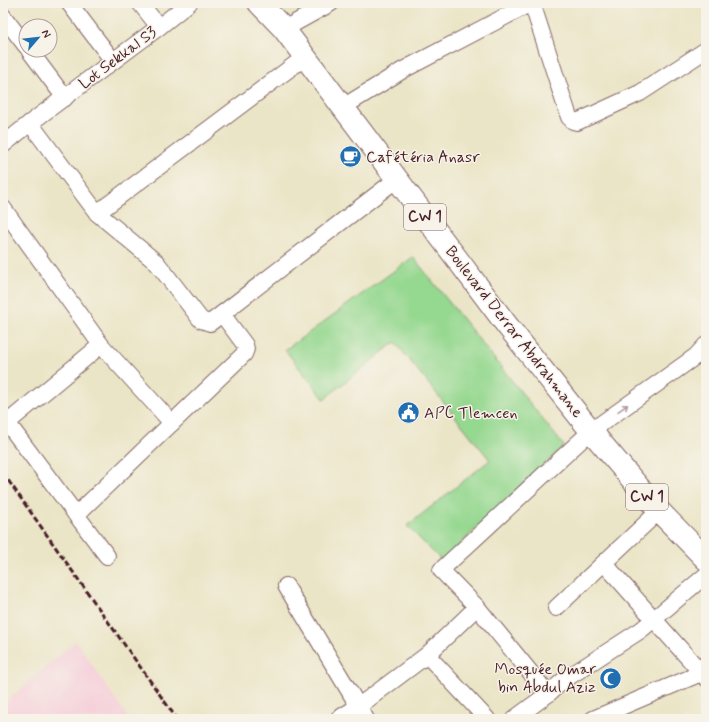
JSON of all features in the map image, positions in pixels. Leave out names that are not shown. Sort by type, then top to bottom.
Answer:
[{"type":"main road","name":"Boulevard Derrar Abdrahmane","points":[[259,3],[284,30],[506,324],[591,431],[659,511],[706,559]]},
{"type":"street","points":[[69,3],[113,61]]},
{"type":"street","points":[[140,3],[159,27]]},
{"type":"street","name":"Lot Sekkal S3","points":[[3,145],[189,3]]},
{"type":"street","points":[[284,30],[331,3]]},
{"type":"street","points":[[343,107],[403,70],[532,3],[569,117],[573,121],[577,122],[640,93],[706,50]]},
{"type":"street","points":[[3,16],[18,36]]},
{"type":"street","points":[[97,213],[304,57]]},
{"type":"street","points":[[35,58],[65,98]]},
{"type":"street","points":[[30,123],[97,213],[157,263],[201,320],[210,323],[397,179]]},
{"type":"street","points":[[3,208],[101,345],[172,423]]},
{"type":"street","points":[[76,515],[244,354],[246,349],[245,345],[222,314]]},
{"type":"street","points":[[101,345],[5,420],[107,556]]},
{"type":"street","points":[[548,694],[477,607],[441,570],[591,431],[696,356],[706,345]]},
{"type":"street","points":[[556,608],[659,511]]},
{"type":"street","points":[[593,719],[705,674],[604,563]]},
{"type":"street","points":[[514,719],[564,680],[641,630],[706,575]]},
{"type":"street","points":[[286,586],[362,713]]},
{"type":"street","points":[[338,719],[362,713],[427,655],[477,607]]},
{"type":"street","points":[[427,655],[487,719]]},
{"type":"shaded area","points":[[76,641],[129,719],[3,719],[3,704]]},
{"type":"green space","points":[[413,257],[564,446],[442,561],[407,526],[490,460],[395,342],[324,399],[285,350]]},
{"type":"railway","points":[[3,473],[177,719]]},
{"type":"place","name":"Cafétéria Anasr","points":[[350,157]]},
{"type":"place","name":"APC Tlemcen","points":[[408,413]]},
{"type":"place","name":"Mosquée Omar bin Abdul Aziz","points":[[611,678]]}]
